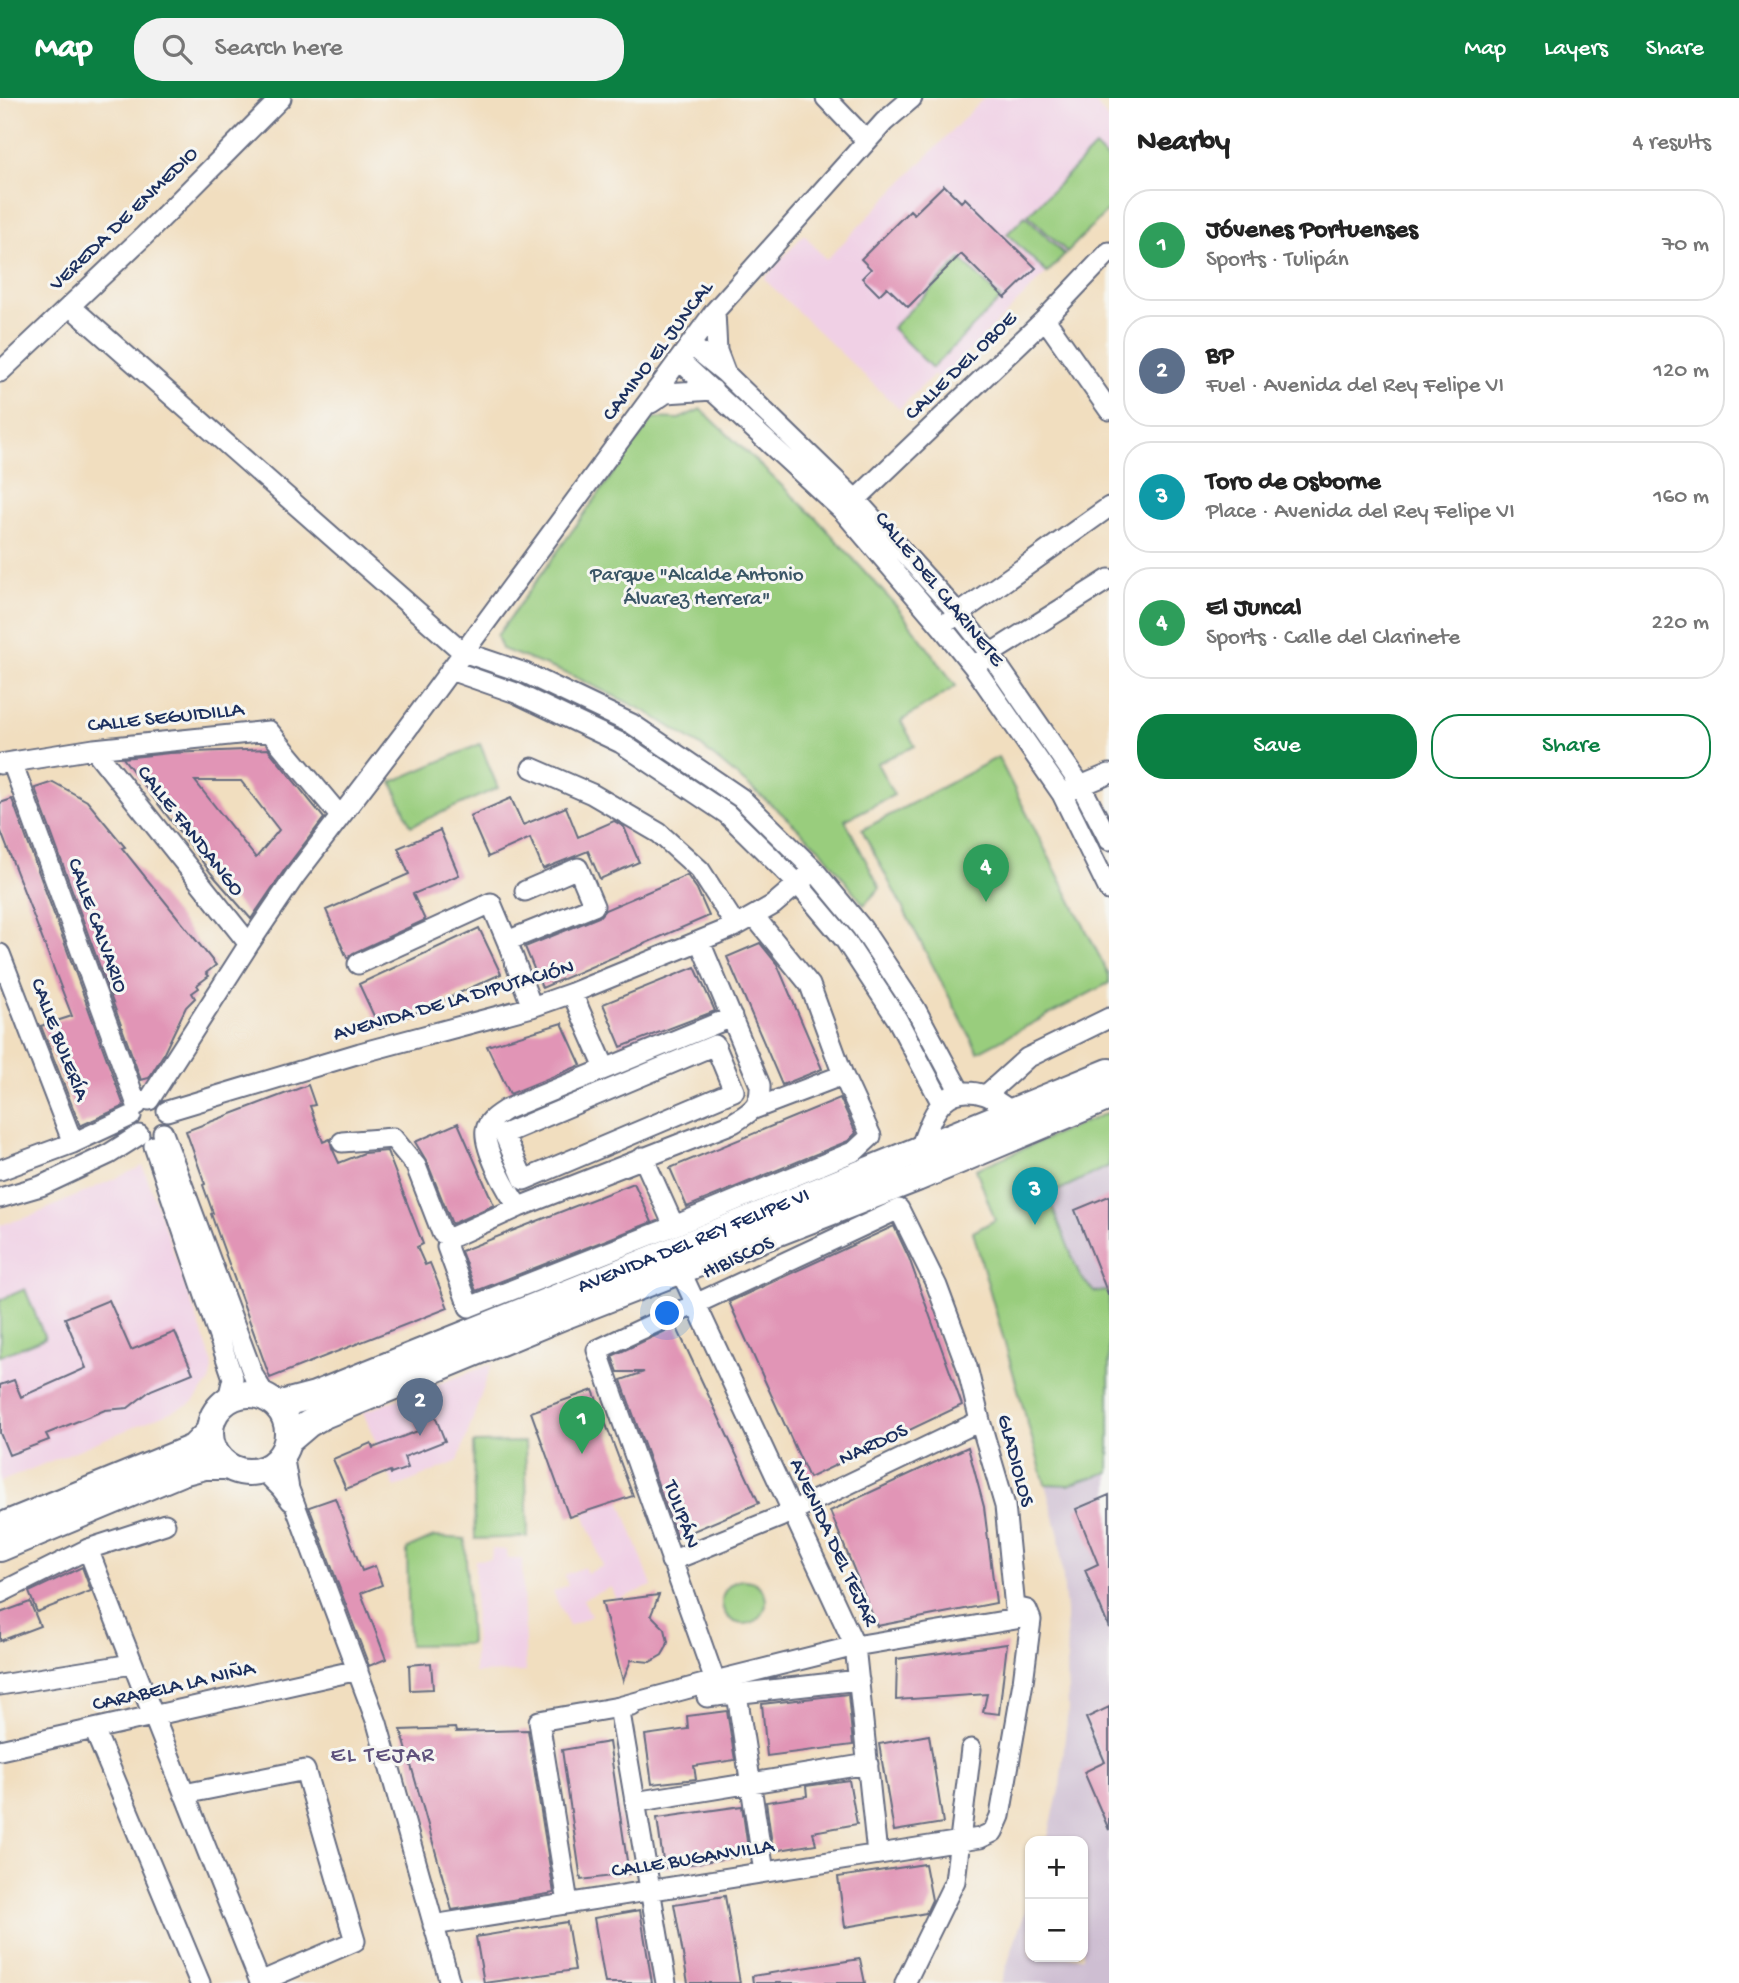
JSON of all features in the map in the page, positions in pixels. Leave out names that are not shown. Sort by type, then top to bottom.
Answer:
[{"type":"main road","name":"AVENIDA DEL REY FELIPE VI","points":[[271,1401],[315,1395],[1109,1072]]},
{"type":"main road","name":"AVENIDA DEL REY FELIPE VI","points":[[278,1455],[308,1424],[324,1415],[680,1270],[917,1178],[1109,1097]]},
{"type":"main road","points":[[240,1394],[253,1394],[271,1401],[284,1416],[288,1428],[278,1455],[251,1473],[238,1472],[226,1466],[216,1456],[209,1432],[218,1408],[228,1399],[240,1394]]},
{"type":"main road","points":[[0,1527],[193,1448],[209,1432]]},
{"type":"main road","points":[[0,1548],[182,1472],[205,1466],[226,1466]]},
{"type":"street","name":"VEREDA DE ENMEDIO","points":[[0,372],[144,236],[281,98]]},
{"type":"street","points":[[826,98],[867,141]]},
{"type":"street","name":"CAMINO EL JUNCAL","points":[[139,1107],[295,876],[715,311],[884,122],[912,98]]},
{"type":"street","name":"CALLE DEL OBOE","points":[[850,506],[1045,318],[1109,252]]},
{"type":"street","points":[[70,306],[463,652],[525,674],[632,724],[741,798],[814,870],[862,928],[915,1008],[960,1092]]},
{"type":"street","points":[[715,311],[717,351],[725,373]]},
{"type":"street","points":[[1045,318],[1109,410]]},
{"type":"street","name":"CALLE DEL CLARINETE","points":[[685,353],[725,373],[850,506],[958,613],[990,654],[1082,786],[1109,840]]},
{"type":"street","name":"CALLE DEL CLARINETE","points":[[685,353],[713,390],[850,506],[974,667],[1062,794],[1109,890]]},
{"type":"street","points":[[643,409],[666,393],[713,390]]},
{"type":"street","points":[[941,626],[1109,507]]},
{"type":"street","points":[[974,667],[990,654],[1109,579]]},
{"type":"street","points":[[450,670],[516,694],[621,743],[727,814],[798,884],[845,940],[897,1019],[941,1102]]},
{"type":"street","name":"CALLE SEGUIDILLA","points":[[6,763],[94,748],[270,731],[340,816]]},
{"type":"street","name":"CALLE FANDANGO","points":[[94,748],[249,944]]},
{"type":"street","name":"CALLE CALVARIO","points":[[6,763],[139,1107]]},
{"type":"street","points":[[531,768],[592,794],[659,834],[700,870],[736,926]]},
{"type":"street","points":[[1062,794],[1109,774]]},
{"type":"street","points":[[507,941],[594,906],[578,868],[525,891]]},
{"type":"street","name":"AVENIDA DE LA DIPUTACIÓN","points":[[167,1111],[360,1053],[532,1007],[572,993],[736,926],[773,905],[814,870]]},
{"type":"street","points":[[358,964],[491,903],[532,1007]]},
{"type":"street","points":[[754,916],[810,985],[843,1075],[870,1136],[855,1151],[469,1307],[447,1247],[450,1238],[519,1207],[733,1123],[754,1109],[843,1075]]},
{"type":"street","points":[[700,942],[760,1085],[760,1096],[754,1109]]},
{"type":"street","name":"CALLE BULERÍA","points":[[0,955],[73,1143]]},
{"type":"street","points":[[572,993],[605,1068]]},
{"type":"street","points":[[519,1207],[506,1190],[490,1149],[486,1131],[490,1121],[505,1110],[732,1017]]},
{"type":"street","points":[[986,1095],[1027,1058],[1109,1018]]},
{"type":"street","points":[[715,1045],[734,1091],[524,1180],[504,1134],[715,1045]]},
{"type":"street","points":[[919,1151],[941,1102],[960,1092],[986,1095],[1013,1112]]},
{"type":"street","points":[[0,1170],[73,1143],[139,1107],[160,1103],[167,1111],[169,1123],[151,1136],[41,1186],[0,1198]]},
{"type":"street","points":[[139,1107],[134,1130],[151,1136],[254,1377],[271,1401]]},
{"type":"street","points":[[151,1136],[233,1378],[228,1399]]},
{"type":"street","points":[[342,1142],[393,1138],[416,1166],[442,1233],[450,1238]]},
{"type":"street","points":[[643,1157],[674,1226]]},
{"type":"street","name":"HIBISCOS","points":[[597,1350],[899,1209]]},
{"type":"street","name":"GLADIOLOS","points":[[899,1209],[937,1286],[967,1367],[1005,1506],[1015,1607]]},
{"type":"street","name":"AVENIDA DEL TEJAR","points":[[680,1270],[855,1646],[877,1854]]},
{"type":"street","name":"TULIPÁN","points":[[597,1350],[671,1561],[723,1690],[750,1783],[764,1872]]},
{"type":"street","name":"NARDOS","points":[[671,1561],[792,1511],[980,1421]]},
{"type":"street","points":[[278,1455],[280,1487],[296,1509],[377,1723],[450,1983]]},
{"type":"street","points":[[0,1593],[88,1549],[164,1524]]},
{"type":"street","points":[[88,1549],[152,1716],[260,1982],[355,1941],[305,1770],[184,1794]]},
{"type":"street","points":[[723,1690],[855,1646],[1016,1619],[1015,1607]]},
{"type":"street","name":"CALLE BUGANVILLA","points":[[433,1925],[980,1838],[993,1832],[1000,1815],[1031,1620],[1027,1610],[1015,1607]]},
{"type":"street","points":[[0,1685],[132,1664]]},
{"type":"street","name":"CARABELA LA NIÑA","points":[[0,1750],[358,1670]]},
{"type":"street","points":[[568,1903],[539,1721],[723,1690],[859,1680]]},
{"type":"street","points":[[619,1707],[666,1983]]},
{"type":"street","points":[[94,1729],[201,1983]]},
{"type":"street","points":[[905,1983],[955,1881],[971,1749]]},
{"type":"street","points":[[635,1802],[868,1764]]},
{"type":"shaded area","points":[[984,98],[1092,98],[1109,121],[1109,210],[940,380],[934,374],[899,409],[764,279],[804,234],[826,260]]},
{"type":"shaded area","points":[[1109,1112],[1109,1983],[1001,1983],[1025,1911],[1025,1962],[1088,1962],[1088,1836],[1048,1836],[1060,1786],[1068,1709],[1066,1611],[1059,1536],[1004,1330],[973,1232],[995,1220],[976,1169]]},
{"type":"shaded area","points":[[143,1166],[213,1364],[209,1383],[192,1403],[0,1482],[0,1225],[31,1216]]},
{"type":"shaded area","points":[[492,1364],[458,1461],[395,1488],[363,1412]]},
{"type":"shaded area","points":[[620,1500],[652,1586],[616,1600],[611,1587],[583,1599],[591,1616],[569,1626],[553,1592],[568,1585],[564,1575],[584,1567],[587,1573],[603,1566],[584,1513]]},
{"type":"shaded area","points":[[492,1549],[506,1550],[507,1559],[522,1559],[526,1672],[474,1673],[475,1560],[491,1559]]},
{"type":"green space","points":[[1095,147],[1109,161],[1109,209],[1067,252],[1028,215]]},
{"type":"green space","points":[[1025,216],[1065,255],[1047,273],[1007,234]]},
{"type":"green space","points":[[961,259],[1001,299],[932,368],[892,328]]},
{"type":"green space","name":"Parque \"Alcalde Antonio Álvarez Herrera\"","points":[[701,409],[817,519],[898,608],[956,686],[901,721],[915,746],[877,763],[894,795],[845,820],[880,888],[864,905],[822,851],[702,747],[647,712],[573,676],[502,649],[497,636],[653,418],[679,419]]},
{"type":"green space","points":[[480,744],[498,788],[411,826],[392,782]]},
{"type":"green space","points":[[998,757],[1109,975],[1109,983],[978,1052],[862,830]]},
{"type":"green space","points":[[1109,1112],[1109,1166],[1053,1193],[1052,1206],[1080,1276],[1094,1292],[1109,1291],[1109,1472],[1068,1485],[1045,1484],[973,1232],[995,1220],[976,1169]]},
{"type":"green space","points":[[25,1289],[45,1338],[0,1356],[0,1300]]},
{"type":"green space","points":[[525,1442],[528,1537],[475,1539],[473,1443]]},
{"type":"green space","points":[[434,1537],[465,1539],[470,1644],[409,1645],[407,1549]]},
{"type":"green space","points":[[744,1580],[760,1586],[766,1602],[760,1618],[744,1624],[728,1618],[722,1602],[728,1586]]},
{"type":"building","points":[[944,185],[961,202],[965,198],[1036,268],[1005,298],[961,254],[908,307],[887,287],[879,295],[862,278],[871,269],[861,259],[910,210],[914,214]]},
{"type":"building","points":[[268,749],[324,818],[251,919],[211,873],[123,758]],"holes":[[[195,781],[241,781],[279,830],[256,858]]]},
{"type":"building","points":[[53,782],[87,801],[216,965],[206,973],[209,976],[197,985],[199,988],[192,993],[195,998],[186,1007],[149,1078],[141,1080],[35,788]]},
{"type":"building","points":[[511,798],[523,825],[566,807],[578,837],[614,821],[624,827],[639,862],[600,879],[588,851],[543,869],[530,838],[488,857],[470,816]]},
{"type":"building","points":[[12,799],[124,1106],[80,1126],[41,1026],[72,1016],[0,829],[0,803]]},
{"type":"building","points":[[440,830],[459,875],[413,894],[425,920],[347,958],[326,910],[409,874],[398,848]]},
{"type":"building","points":[[687,875],[697,889],[709,916],[542,988],[525,947],[599,917],[605,910]]},
{"type":"building","points":[[479,928],[501,974],[380,1029],[359,984]]},
{"type":"building","points":[[760,943],[777,964],[822,1069],[782,1085],[727,957]]},
{"type":"building","points":[[695,967],[715,1011],[621,1047],[603,1004]]},
{"type":"building","points":[[562,1023],[581,1065],[510,1094],[487,1046]]},
{"type":"building","points":[[308,1085],[315,1105],[310,1106],[323,1142],[330,1139],[339,1163],[364,1153],[387,1151],[423,1244],[417,1247],[425,1265],[430,1263],[448,1308],[270,1378],[211,1214],[213,1213],[203,1185],[205,1184],[186,1131]]},
{"type":"building","points":[[840,1098],[856,1133],[848,1141],[687,1207],[670,1168]]},
{"type":"building","points":[[458,1123],[494,1205],[452,1224],[427,1162],[415,1142]]},
{"type":"building","points":[[634,1183],[652,1222],[476,1291],[461,1251]]},
{"type":"building","points":[[1109,1196],[1109,1294],[1108,1294],[1075,1210]]},
{"type":"building","points":[[894,1226],[909,1258],[962,1405],[809,1478],[729,1302]]},
{"type":"building","points":[[109,1300],[131,1350],[175,1332],[193,1373],[151,1390],[128,1408],[105,1410],[46,1434],[49,1440],[9,1455],[0,1433],[0,1385],[14,1380],[21,1397],[86,1368],[65,1318]]},
{"type":"building","points":[[676,1326],[759,1503],[677,1538],[621,1380],[644,1372],[618,1372],[612,1356]]},
{"type":"building","points":[[593,1390],[633,1496],[569,1517],[531,1412]]},
{"type":"building","points":[[426,1394],[445,1441],[404,1457],[408,1468],[391,1474],[390,1471],[346,1489],[333,1459],[371,1443],[373,1448],[418,1431],[407,1402]]},
{"type":"building","points":[[968,1447],[984,1507],[996,1603],[877,1626],[830,1511]]},
{"type":"building","points":[[1109,1495],[1109,1628],[1085,1570],[1098,1564],[1076,1509]]},
{"type":"building","points":[[335,1498],[362,1571],[375,1566],[382,1585],[361,1593],[386,1659],[369,1666],[309,1507]]},
{"type":"building","points":[[82,1567],[91,1591],[37,1612],[29,1592]]},
{"type":"building","points":[[659,1595],[651,1615],[665,1629],[668,1642],[666,1648],[662,1655],[650,1662],[631,1660],[623,1681],[602,1602]]},
{"type":"building","points":[[30,1602],[40,1626],[0,1641],[0,1613]]},
{"type":"building","points":[[1007,1644],[999,1714],[983,1712],[987,1694],[896,1700],[897,1659]]},
{"type":"building","points":[[431,1663],[433,1689],[410,1690],[409,1665]]},
{"type":"building","points":[[848,1694],[853,1745],[767,1756],[762,1704]]},
{"type":"building","points":[[1109,1707],[1109,1830],[1084,1772],[1105,1762],[1086,1718]]},
{"type":"building","points":[[727,1711],[735,1760],[694,1766],[696,1779],[652,1784],[645,1735],[688,1729],[687,1716]]},
{"type":"building","points":[[455,1728],[456,1732],[528,1730],[554,1893],[452,1910],[401,1730]]},
{"type":"building","points":[[929,1735],[943,1823],[894,1831],[879,1744]]},
{"type":"building","points":[[609,1742],[629,1874],[581,1880],[562,1750]]},
{"type":"building","points":[[849,1780],[857,1824],[813,1832],[816,1844],[773,1851],[766,1802],[807,1796],[806,1786]]},
{"type":"building","points":[[742,1806],[749,1855],[664,1868],[657,1818]]},
{"type":"building","points":[[925,1864],[932,1900],[926,1913],[845,1927],[838,1877]]},
{"type":"building","points":[[725,1896],[740,1983],[688,1983],[674,1904]]},
{"type":"building","points":[[640,1910],[652,1983],[605,1983],[594,1918]]},
{"type":"building","points":[[567,1922],[575,1970],[484,1983],[476,1937]]},
{"type":"building","points":[[860,1959],[865,1983],[753,1983],[752,1976]]},
{"type":"place","name":"El Juncal","points":[[986,902]]},
{"type":"place","name":"Toro de Osborne","points":[[1035,1225]]},
{"type":"place","name":"BP","points":[[420,1436]]},
{"type":"place","name":"Jóvenes Portuenses","points":[[582,1454]]},
{"type":"district","name":"EL TEJAR","points":[[383,1756]]}]
